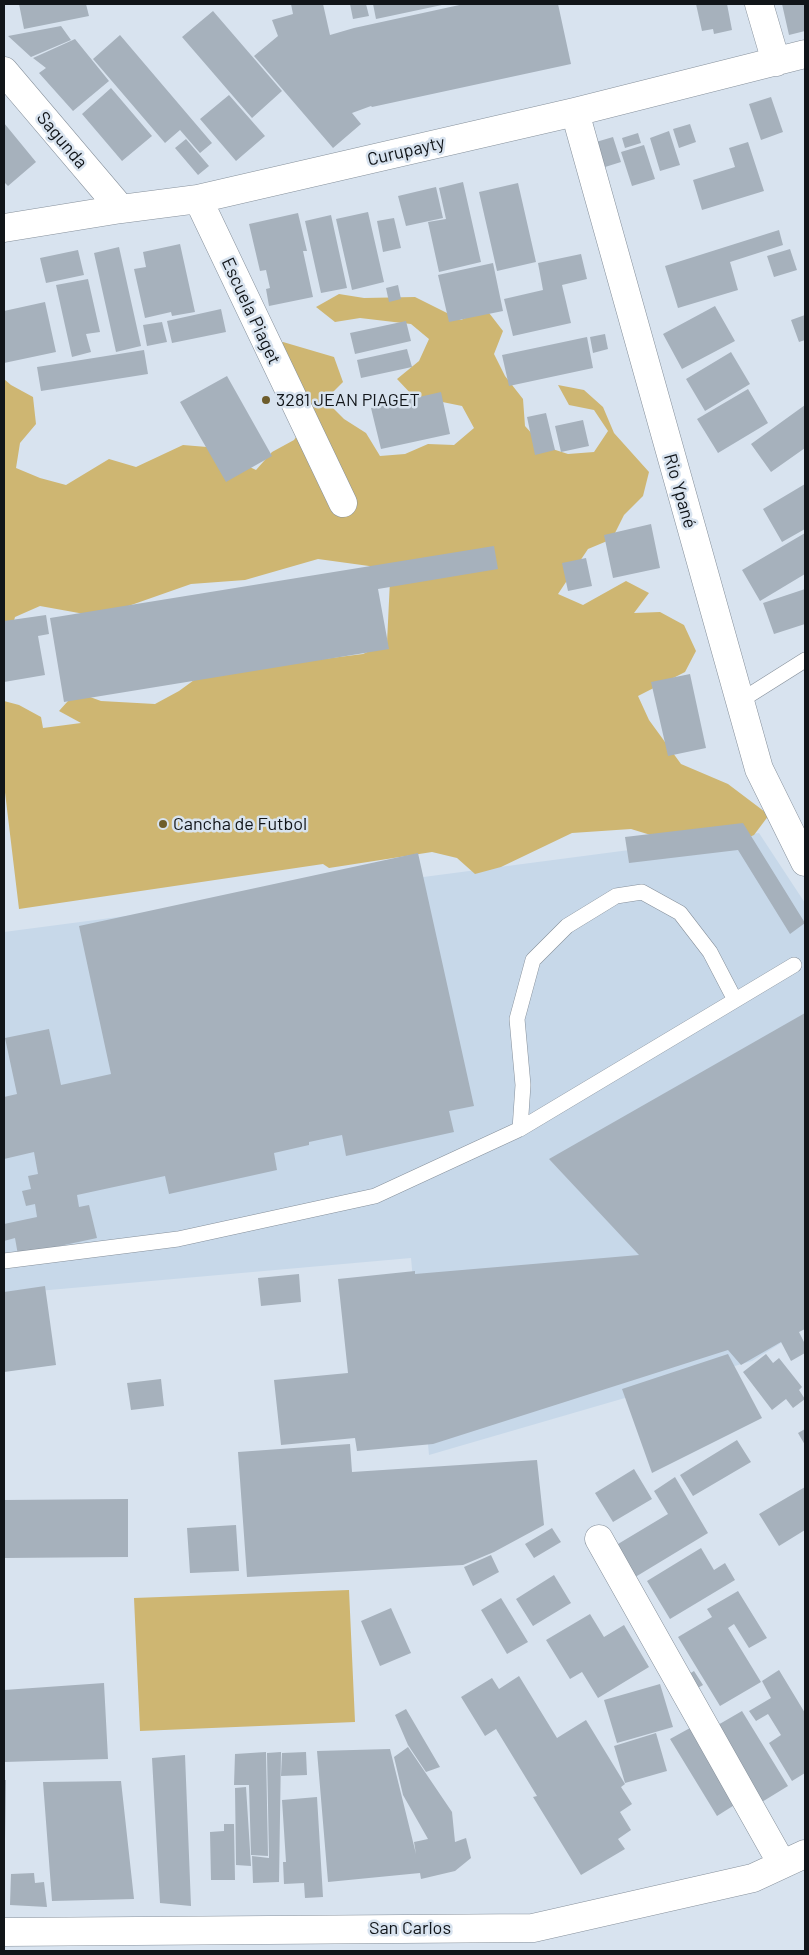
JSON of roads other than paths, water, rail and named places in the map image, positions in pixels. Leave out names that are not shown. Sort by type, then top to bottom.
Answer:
[{"type":"street","points":[[759,4],[776,62]]},
{"type":"street","name":"Curupayty","points":[[4,228],[198,199],[575,112],[805,54]]},
{"type":"street","name":"Sagunda","points":[[4,71],[121,209]]},
{"type":"street","name":"Rio Ypané","points":[[575,112],[759,769],[805,862]]},
{"type":"street","name":"Escuela Piaget","points":[[198,199],[343,503]]},
{"type":"street","points":[[599,1539],[794,1859]]},
{"type":"street","name":"San Carlos","points":[[4,1932],[533,1928],[753,1878],[794,1859]]},
{"type":"lane","points":[[740,701],[805,660]]},
{"type":"lane","points":[[520,1129],[523,1085],[517,1019],[533,960],[567,926],[616,896],[642,892],[680,913],[710,952],[735,1000]]},
{"type":"lane","points":[[4,1261],[178,1239],[375,1196],[520,1129],[794,965]]},
{"type":"place","name":"3281 JEAN PIAGET","points":[[266,400]]},
{"type":"place","name":"Cancha de Futbol","points":[[163,824]]}]
